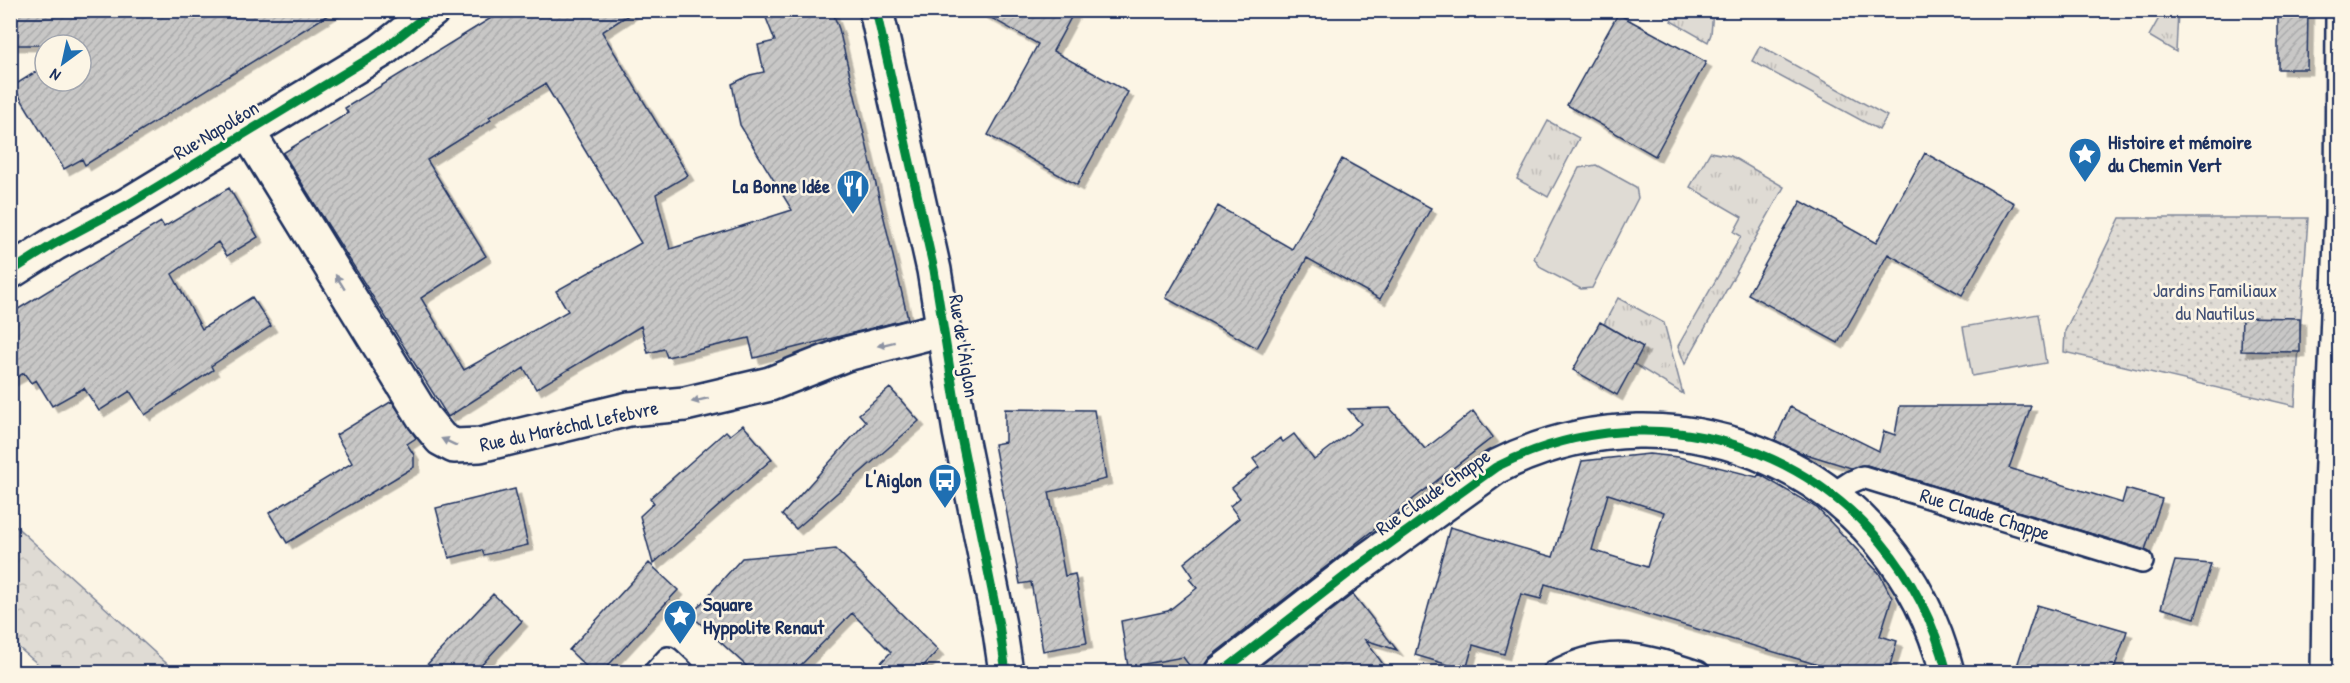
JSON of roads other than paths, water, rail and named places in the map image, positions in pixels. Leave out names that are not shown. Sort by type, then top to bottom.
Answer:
[{"type":"street","name":"Rue Napoléon","points":[[10,272],[381,51],[433,10]]},
{"type":"street","name":"Rue de l'Aiglon","points":[[875,16],[928,239],[962,443],[999,625],[1006,672]]},
{"type":"street","name":"Rue du Maréchal Lefebvre","points":[[248,132],[428,424],[441,439],[454,446],[480,445],[629,410],[685,404],[760,386],[846,354],[943,330]]},
{"type":"street","name":"Rue Claude Chappe","points":[[1222,672],[1349,573],[1476,480],[1518,456],[1562,442],[1612,432],[1690,434],[1743,447],[1768,456],[1811,480],[1831,495],[1874,535],[1908,578],[1930,622],[1947,672]]},
{"type":"lane","points":[[2322,672],[2324,513],[2336,210],[2337,10]]},
{"type":"lane","name":"Rue Claude Chappe","points":[[1831,495],[1863,477],[2142,562]]},
{"type":"lane","points":[[1554,672],[1572,662],[1593,655],[1614,653],[1664,661],[1698,672]]},
{"type":"lane","points":[[655,672],[668,658],[683,672]]},
{"type":"place","name":"Histoire et mémoire du Chemin Vert","points":[[2085,183]]},
{"type":"place","name":"La Bonne Idée","points":[[853,215]]},
{"type":"place","name":"L'Aiglon","points":[[945,509]]},
{"type":"place","name":"Square Hyppolite Renaut","points":[[680,645]]},
{"type":"park label","name":"Jardins Familiaux du Nautilus","points":[[2215,302]]}]
